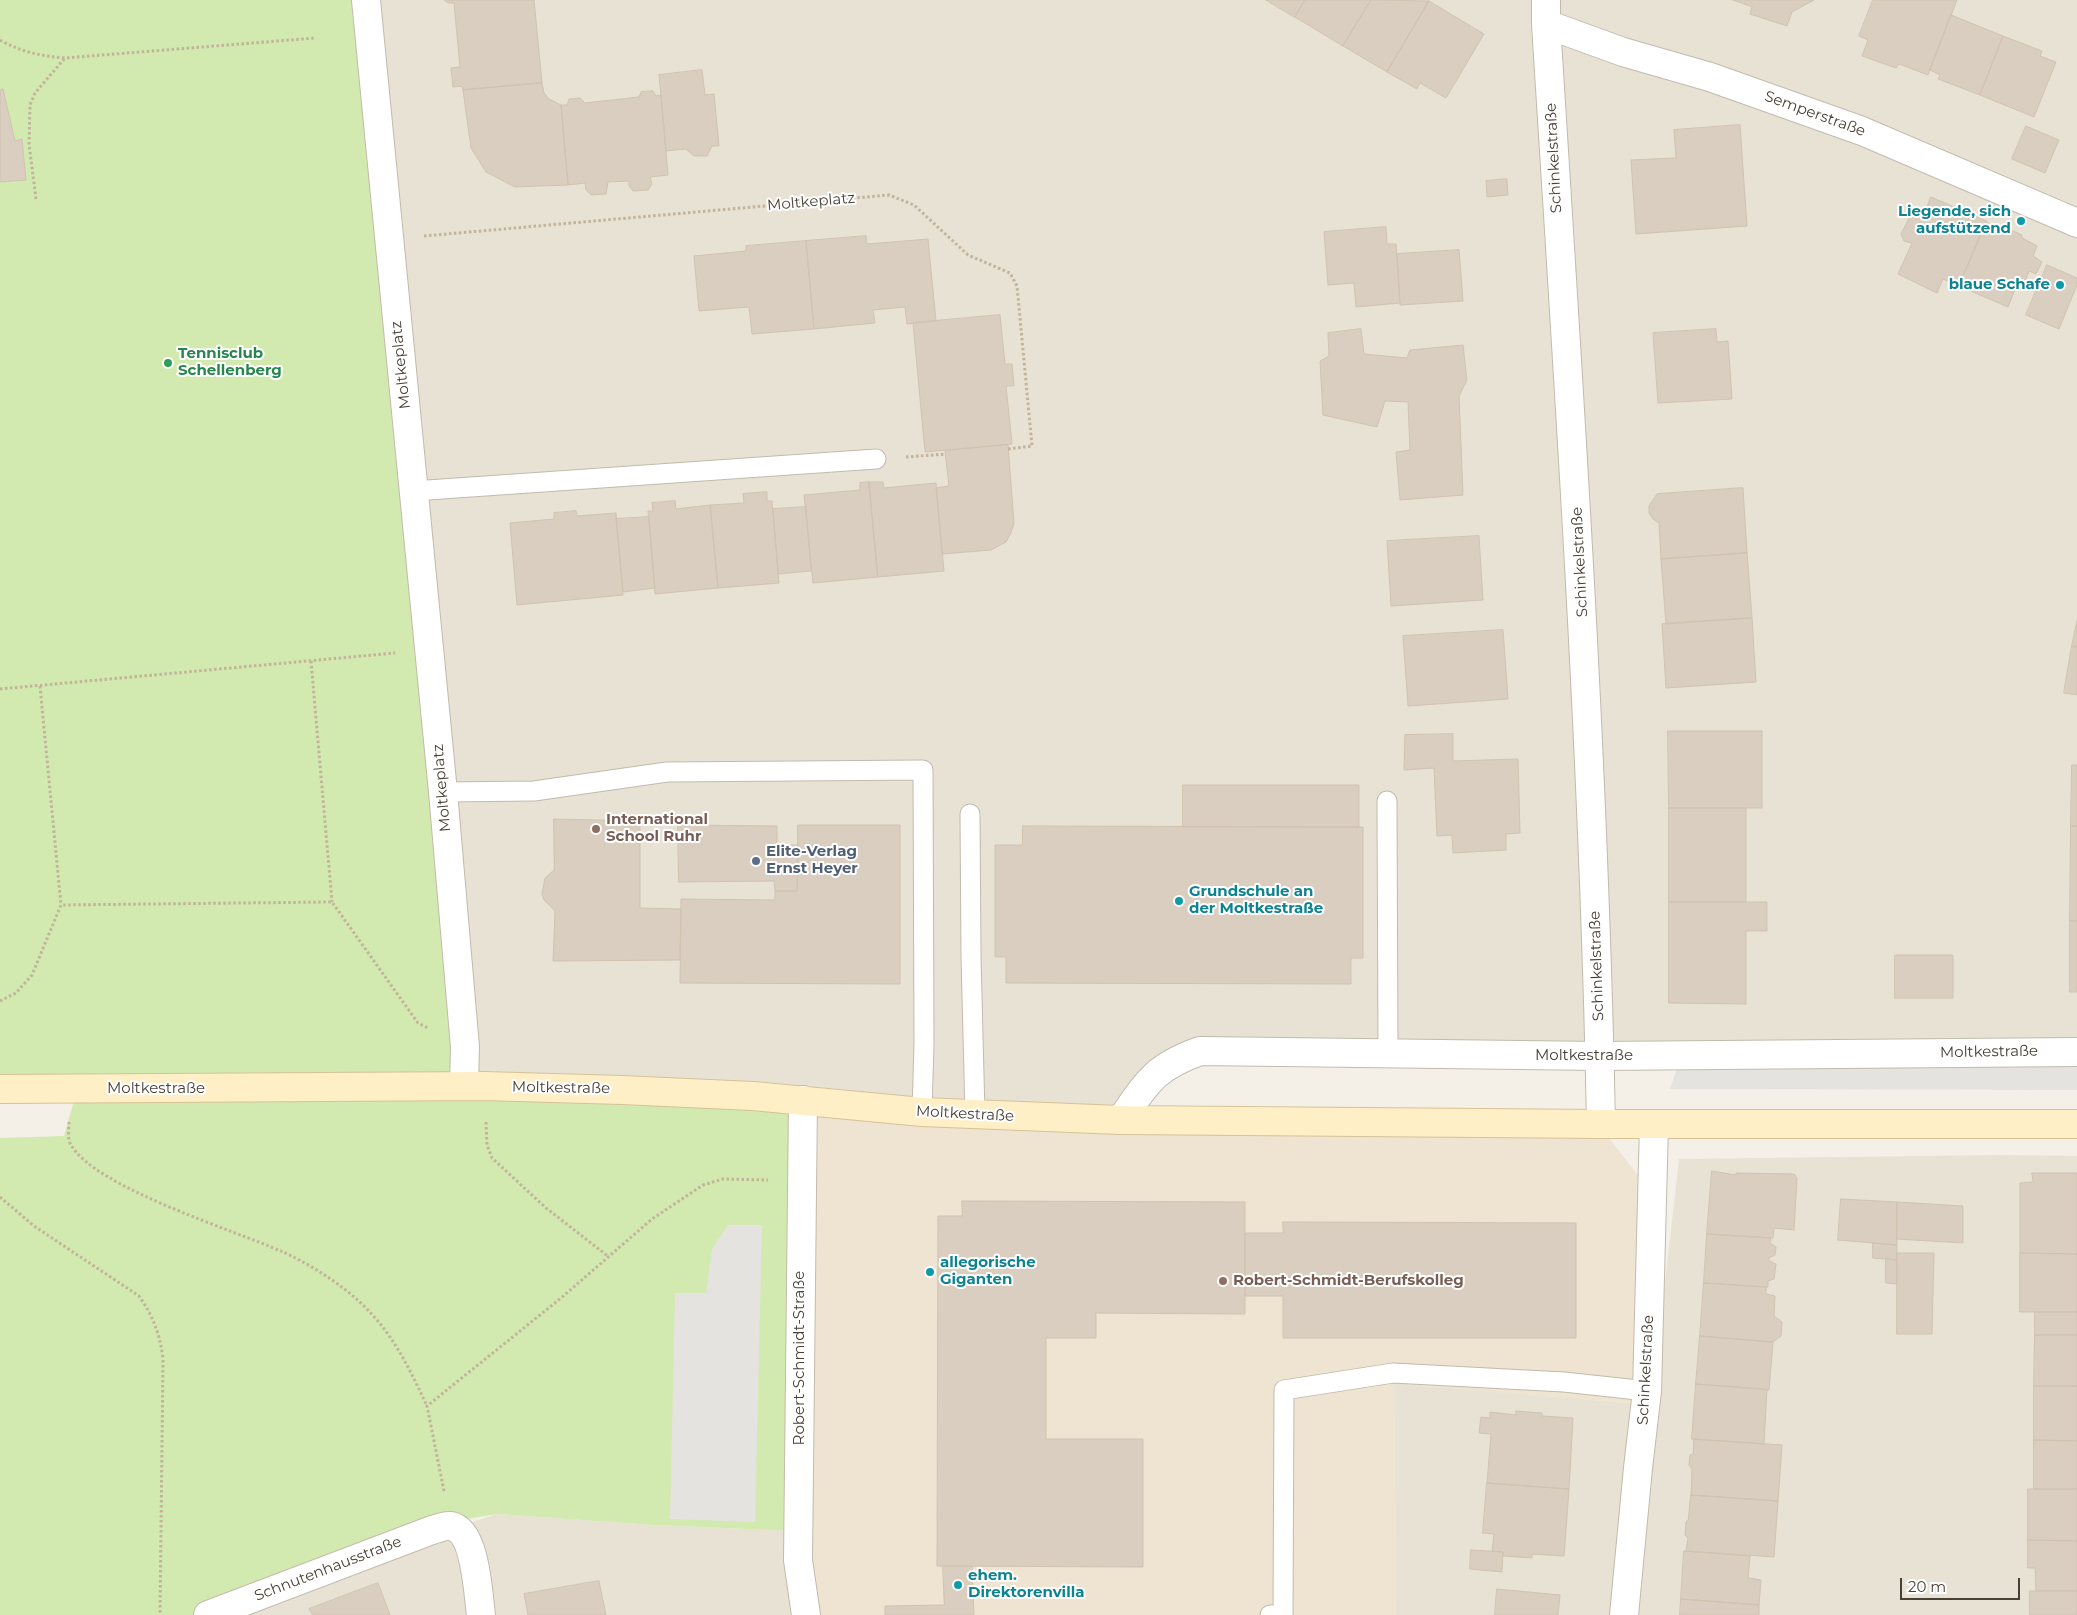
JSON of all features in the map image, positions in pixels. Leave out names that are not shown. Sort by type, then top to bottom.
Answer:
[{"type":"street","name":"Moltkeplatz","points":[[366,0],[443,792],[465,1047],[474,1086]]},
{"type":"street","name":"Semperstraße","points":[[1541,8],[1624,52],[1710,76],[1862,131],[2077,223]]},
{"type":"street","name":"Schinkelstraße","points":[[1541,8],[1577,513],[1589,725],[1601,1124]]},
{"type":"street","name":"Moltkestraße","points":[[1121,1120],[1144,1087],[1159,1071],[1177,1059],[1200,1051],[1600,1056],[2077,1052]]},
{"type":"street","name":"Moltkestraße","points":[[0,1089],[474,1086],[622,1090],[803,1100],[922,1112],[1121,1120],[1601,1124],[2077,1124]]},
{"type":"street","name":"Robert-Schmidt-Straße","points":[[803,1100],[798,1560],[806,1615]]},
{"type":"street","name":"Schinkelstraße","points":[[1624,1615],[1647,1391],[1654,1124]]},
{"type":"street","name":"Schnutenhausstraße","points":[[208,1615],[432,1530],[450,1526]]},
{"type":"street","points":[[450,1526],[462,1531],[469,1542],[481,1615]]},
{"type":"lane","points":[[413,491],[876,459]]},
{"type":"lane","points":[[443,792],[534,791],[667,772],[922,770],[924,1043],[922,1112]]},
{"type":"lane","points":[[1388,801],[1388,1054]]},
{"type":"lane","points":[[970,814],[975,1115]]},
{"type":"lane","points":[[1270,1615],[1284,1615],[1284,1390],[1393,1373],[1564,1382],[1647,1391]]},
{"type":"path","points":[[0,40],[16,50],[43,56],[65,58],[316,38]]},
{"type":"path","points":[[36,199],[29,144],[30,105],[35,93],[65,58]]},
{"type":"path","name":"Moltkeplatz","points":[[389,240],[889,195],[914,205],[968,255],[1010,273],[1017,286],[1032,446],[1008,449]]},
{"type":"path","points":[[876,459],[946,454]]},
{"type":"path","points":[[0,689],[429,650]]},
{"type":"path","points":[[311,661],[332,902],[418,1023],[465,1047]]},
{"type":"path","points":[[0,1001],[16,993],[32,975],[61,905],[40,686]]},
{"type":"path","points":[[61,905],[332,902]]},
{"type":"path","points":[[474,1086],[487,1145],[492,1158],[546,1208],[608,1257]]},
{"type":"path","points":[[68,1089],[69,1143],[80,1156],[108,1177],[170,1207],[285,1253],[320,1273],[346,1291],[374,1316],[395,1342],[426,1406],[450,1526]]},
{"type":"path","points":[[426,1406],[546,1310],[652,1219],[703,1186],[723,1180],[801,1181]]},
{"type":"path","points":[[0,1197],[34,1226],[138,1296],[150,1312],[157,1326],[163,1359],[160,1615]]},
{"type":"shaded area","points":[[374,0],[2077,0],[2077,1046],[1201,1049],[1118,1117],[467,1085]]},
{"type":"shaded area","points":[[1679,1062],[2077,1063],[2077,1090],[1670,1089]]},
{"type":"shaded area","name":"Robert-Schmidt-Berufskolleg","points":[[807,1104],[1601,1128],[1641,1179],[1642,1404],[1394,1384],[1396,1615],[809,1615]]},
{"type":"shaded area","points":[[2003,1155],[2077,1156],[2077,1615],[1396,1615],[1394,1383],[1651,1405],[1679,1159]]},
{"type":"shaded area","points":[[728,1225],[762,1225],[755,1522],[670,1519],[675,1293],[706,1293],[712,1249]]},
{"type":"shaded area","points":[[497,1514],[653,1525],[795,1531],[802,1615],[215,1615],[432,1535]]},
{"type":"green space","points":[[0,0],[358,0],[463,1085],[0,1088]]},
{"type":"green space","points":[[77,1090],[800,1104],[795,1531],[653,1525],[497,1514],[443,1523],[203,1615],[0,1615],[0,1138],[64,1136]]},
{"type":"building","points":[[444,0],[534,0],[542,83],[463,90],[462,86],[453,87],[451,68],[460,67],[454,3]]},
{"type":"building","points":[[1266,0],[1305,0],[1295,17]]},
{"type":"building","points":[[1305,0],[1371,0],[1343,46],[1295,17]]},
{"type":"building","points":[[1371,0],[1429,1],[1387,72],[1343,46]]},
{"type":"building","points":[[1733,0],[1814,0],[1792,12],[1787,26],[1750,14],[1752,7]]},
{"type":"building","points":[[1873,0],[1957,0],[1928,75],[1899,64],[1896,68],[1862,56],[1868,40],[1859,36]]},
{"type":"building","points":[[1429,1],[1484,34],[1446,98],[1420,83],[1417,89],[1387,72]]},
{"type":"building","points":[[1951,15],[2003,36],[1980,95],[1938,79],[1940,75],[1930,70]]},
{"type":"building","points":[[2003,36],[2042,51],[2040,56],[2056,62],[2034,117],[1980,95]]},
{"type":"building","points":[[702,70],[705,95],[714,94],[719,146],[712,146],[707,156],[694,156],[686,149],[666,151],[659,75]]},
{"type":"building","points":[[542,83],[544,93],[549,99],[561,105],[568,185],[515,187],[486,172],[471,148],[463,90]]},
{"type":"building","points":[[3,89],[15,141],[22,139],[26,180],[0,182],[0,90]]},
{"type":"building","points":[[653,91],[656,96],[661,95],[668,175],[650,177],[652,184],[648,190],[633,191],[629,186],[629,181],[608,182],[606,194],[591,195],[586,190],[585,183],[568,185],[561,105],[567,105],[569,99],[580,98],[585,103],[639,97],[641,92]]},
{"type":"building","points":[[1740,125],[1747,226],[1636,234],[1631,160],[1676,158],[1674,130]]},
{"type":"building","points":[[2026,126],[2059,140],[2045,173],[2012,159]]},
{"type":"building","points":[[1507,179],[1508,195],[1487,197],[1486,181]]},
{"type":"building","points":[[1931,197],[1987,221],[1959,286],[1943,279],[1937,293],[1898,274],[1912,243],[1904,241],[1901,234],[1911,214],[1917,211],[1924,214]]},
{"type":"building","points":[[1986,222],[2008,232],[2011,230],[2022,235],[2022,238],[2037,246],[2033,256],[2042,262],[2036,274],[2029,271],[2026,279],[2018,282],[2008,307],[1959,286]]},
{"type":"building","points":[[1386,227],[1387,244],[1396,244],[1400,303],[1356,307],[1354,283],[1328,285],[1324,232]]},
{"type":"building","points":[[866,236],[867,244],[928,239],[936,321],[907,324],[905,307],[873,310],[875,323],[814,329],[806,241]]},
{"type":"building","points":[[806,241],[814,329],[752,334],[749,307],[699,311],[694,256],[746,251],[746,246]]},
{"type":"building","points":[[1459,250],[1463,301],[1400,305],[1397,254]]},
{"type":"building","points":[[2047,265],[2077,278],[2077,285],[2059,329],[2026,315]]},
{"type":"building","points":[[1000,315],[1005,364],[1012,364],[1014,386],[1006,386],[1012,444],[925,452],[913,323]]},
{"type":"building","points":[[1361,329],[1364,354],[1407,358],[1410,350],[1463,345],[1467,380],[1459,396],[1463,495],[1400,500],[1396,452],[1410,450],[1408,402],[1385,401],[1377,427],[1323,415],[1320,361],[1329,356],[1328,333]]},
{"type":"building","points":[[1716,329],[1717,342],[1728,341],[1732,399],[1658,403],[1653,333]]},
{"type":"building","points":[[1008,445],[1014,523],[1006,542],[991,550],[942,554],[936,488],[949,486],[945,451]]},
{"type":"building","points":[[869,482],[883,482],[884,488],[936,483],[944,571],[878,577]]},
{"type":"building","points":[[869,482],[878,577],[813,583],[804,495],[860,490],[860,483]]},
{"type":"building","points":[[1743,488],[1747,553],[1661,559],[1659,523],[1649,513],[1649,506],[1657,494]]},
{"type":"building","points":[[767,492],[767,501],[772,501],[779,583],[718,588],[710,505],[744,503],[743,494]]},
{"type":"building","points":[[675,501],[676,509],[710,505],[718,588],[655,594],[648,511],[653,511],[652,503]]},
{"type":"building","points":[[806,507],[811,571],[778,574],[773,509]]},
{"type":"building","points":[[576,511],[577,516],[616,513],[623,595],[517,605],[510,523],[554,519],[554,513]]},
{"type":"building","points":[[649,517],[655,588],[623,592],[616,519]]},
{"type":"building","points":[[1479,536],[1483,600],[1391,606],[1387,541]]},
{"type":"building","points":[[1747,553],[1752,618],[1666,624],[1661,559]]},
{"type":"building","points":[[1752,618],[1756,682],[1666,688],[1662,624]]},
{"type":"building","points":[[2077,621],[2077,647],[2072,646]]},
{"type":"building","points":[[1503,630],[1508,699],[1408,706],[1403,636]]},
{"type":"building","points":[[2072,646],[2077,647],[2077,695],[2064,693]]},
{"type":"building","points":[[1668,731],[1762,731],[1762,808],[1669,808]]},
{"type":"building","points":[[1453,734],[1453,761],[1518,759],[1520,833],[1506,834],[1506,850],[1453,853],[1452,835],[1437,836],[1434,768],[1404,770],[1405,735]]},
{"type":"building","points":[[2072,765],[2077,765],[2077,826],[2071,826]]},
{"type":"building","points":[[1183,785],[1359,785],[1359,827],[1183,827]]},
{"type":"building","points":[[1669,808],[1746,808],[1746,902],[1669,902]]},
{"type":"building","points":[[554,819],[640,821],[640,908],[681,909],[680,960],[553,961],[555,911],[544,900],[542,894],[545,878],[554,870]]},
{"type":"building","points":[[678,825],[777,826],[777,845],[798,845],[797,891],[775,891],[774,881],[679,882]]},
{"type":"building","points":[[798,825],[900,825],[900,984],[680,983],[681,899],[775,900],[775,891],[797,891]]},
{"type":"building","name":"Grundschule an der Moltkestraße","points":[[1023,826],[1363,827],[1363,958],[1351,958],[1351,984],[1006,983],[1006,957],[995,957],[995,845],[1022,845]]},
{"type":"building","points":[[2071,826],[2077,826],[2077,921],[2070,921]]},
{"type":"building","points":[[1669,902],[1767,902],[1767,931],[1746,931],[1746,1004],[1669,1003]]},
{"type":"building","points":[[2070,921],[2077,921],[2077,992],[2070,992]]},
{"type":"building","points":[[1895,955],[1953,955],[1953,998],[1895,998]]},
{"type":"building","points":[[1712,1171],[1736,1175],[1736,1173],[1794,1174],[1797,1178],[1794,1230],[1774,1228],[1773,1238],[1707,1234]]},
{"type":"building","points":[[2032,1173],[2077,1173],[2077,1254],[2020,1253],[2020,1183],[2033,1182]]},
{"type":"building","points":[[1841,1199],[1897,1202],[1897,1245],[1838,1240]]},
{"type":"building","name":"Robert-Schmidt-Berufskolleg","points":[[962,1201],[1245,1202],[1245,1314],[1096,1313],[1096,1338],[1046,1338],[1046,1439],[1143,1439],[1143,1567],[937,1566],[938,1216],[962,1216]]},
{"type":"building","points":[[1897,1202],[1963,1206],[1963,1243],[1897,1239]]},
{"type":"building","name":"Robert-Schmidt-Berufskolleg","points":[[1283,1222],[1576,1223],[1576,1338],[1283,1338],[1283,1296],[1245,1296],[1245,1233],[1283,1233]]},
{"type":"building","points":[[1707,1234],[1771,1238],[1770,1243],[1776,1247],[1775,1255],[1769,1258],[1769,1261],[1776,1264],[1774,1279],[1768,1281],[1768,1287],[1704,1283]]},
{"type":"building","points":[[1873,1243],[1897,1245],[1897,1260],[1873,1258]]},
{"type":"building","points":[[1897,1253],[1934,1253],[1932,1334],[1897,1334]]},
{"type":"building","points":[[2020,1253],[2077,1254],[2077,1312],[2020,1312]]},
{"type":"building","points":[[1886,1259],[1897,1260],[1897,1284],[1886,1283]]},
{"type":"building","points":[[1704,1283],[1766,1287],[1766,1294],[1775,1296],[1774,1316],[1782,1322],[1781,1336],[1773,1342],[1700,1336]]},
{"type":"building","points":[[2035,1312],[2077,1312],[2077,1335],[2035,1335]]},
{"type":"building","points":[[2035,1335],[2077,1335],[2077,1386],[2034,1386]]},
{"type":"building","points":[[1700,1336],[1773,1342],[1769,1390],[1696,1384]]},
{"type":"building","points":[[1696,1384],[1767,1389],[1764,1444],[1692,1439]]},
{"type":"building","points":[[2034,1386],[2077,1386],[2077,1441],[2034,1440]]},
{"type":"building","points":[[1516,1411],[1542,1413],[1542,1416],[1573,1418],[1569,1489],[1487,1483],[1491,1434],[1479,1433],[1481,1417],[1490,1418],[1490,1412],[1516,1415]]},
{"type":"building","points":[[1694,1439],[1782,1445],[1778,1501],[1691,1495],[1692,1469],[1689,1465],[1690,1455],[1693,1454]]},
{"type":"building","points":[[2034,1440],[2077,1441],[2077,1489],[2034,1489]]},
{"type":"building","points":[[1487,1483],[1569,1489],[1564,1556],[1532,1554],[1532,1558],[1503,1556],[1503,1552],[1492,1551],[1494,1534],[1483,1533]]},
{"type":"building","points":[[2028,1489],[2077,1489],[2077,1541],[2028,1540]]},
{"type":"building","points":[[1691,1495],[1778,1501],[1774,1557],[1686,1551],[1688,1538],[1685,1535],[1686,1522],[1688,1520]]},
{"type":"building","points":[[2028,1540],[2077,1541],[2077,1591],[2036,1591],[2035,1568],[2028,1568]]},
{"type":"building","points":[[1471,1550],[1503,1552],[1502,1572],[1470,1569]]},
{"type":"building","points":[[1684,1551],[1750,1556],[1748,1578],[1761,1580],[1759,1605],[1681,1599]]},
{"type":"building","name":"ehem. Direktorenvilla","points":[[943,1566],[972,1566],[974,1615],[885,1615],[885,1606],[944,1605]]},
{"type":"building","points":[[599,1581],[606,1615],[528,1615],[524,1594]]},
{"type":"building","points":[[378,1583],[390,1615],[313,1615],[309,1609]]},
{"type":"building","points":[[1497,1589],[1560,1595],[1558,1615],[1495,1615]]},
{"type":"building","points":[[2030,1591],[2077,1591],[2077,1615],[2030,1615]]},
{"type":"building","points":[[1681,1599],[1759,1605],[1759,1615],[1680,1615]]},
{"type":"place","name":"Liegende, sich aufstützend","points":[[2021,221]]},
{"type":"place","name":"blaue Schafe","points":[[2060,285]]},
{"type":"place","name":"Tennisclub Schellenberg","points":[[168,363]]},
{"type":"place","name":"International School Ruhr","points":[[596,829]]},
{"type":"place","name":"Elite-Verlag Ernst Heyer","points":[[756,861]]},
{"type":"place","name":"Grundschule an der Moltkestraße","points":[[1179,901]]},
{"type":"place","name":"allegorische Giganten","points":[[930,1272]]},
{"type":"place","name":"Robert-Schmidt-Berufskolleg","points":[[1223,1281]]},
{"type":"place","name":"ehem. Direktorenvilla","points":[[958,1585]]}]
